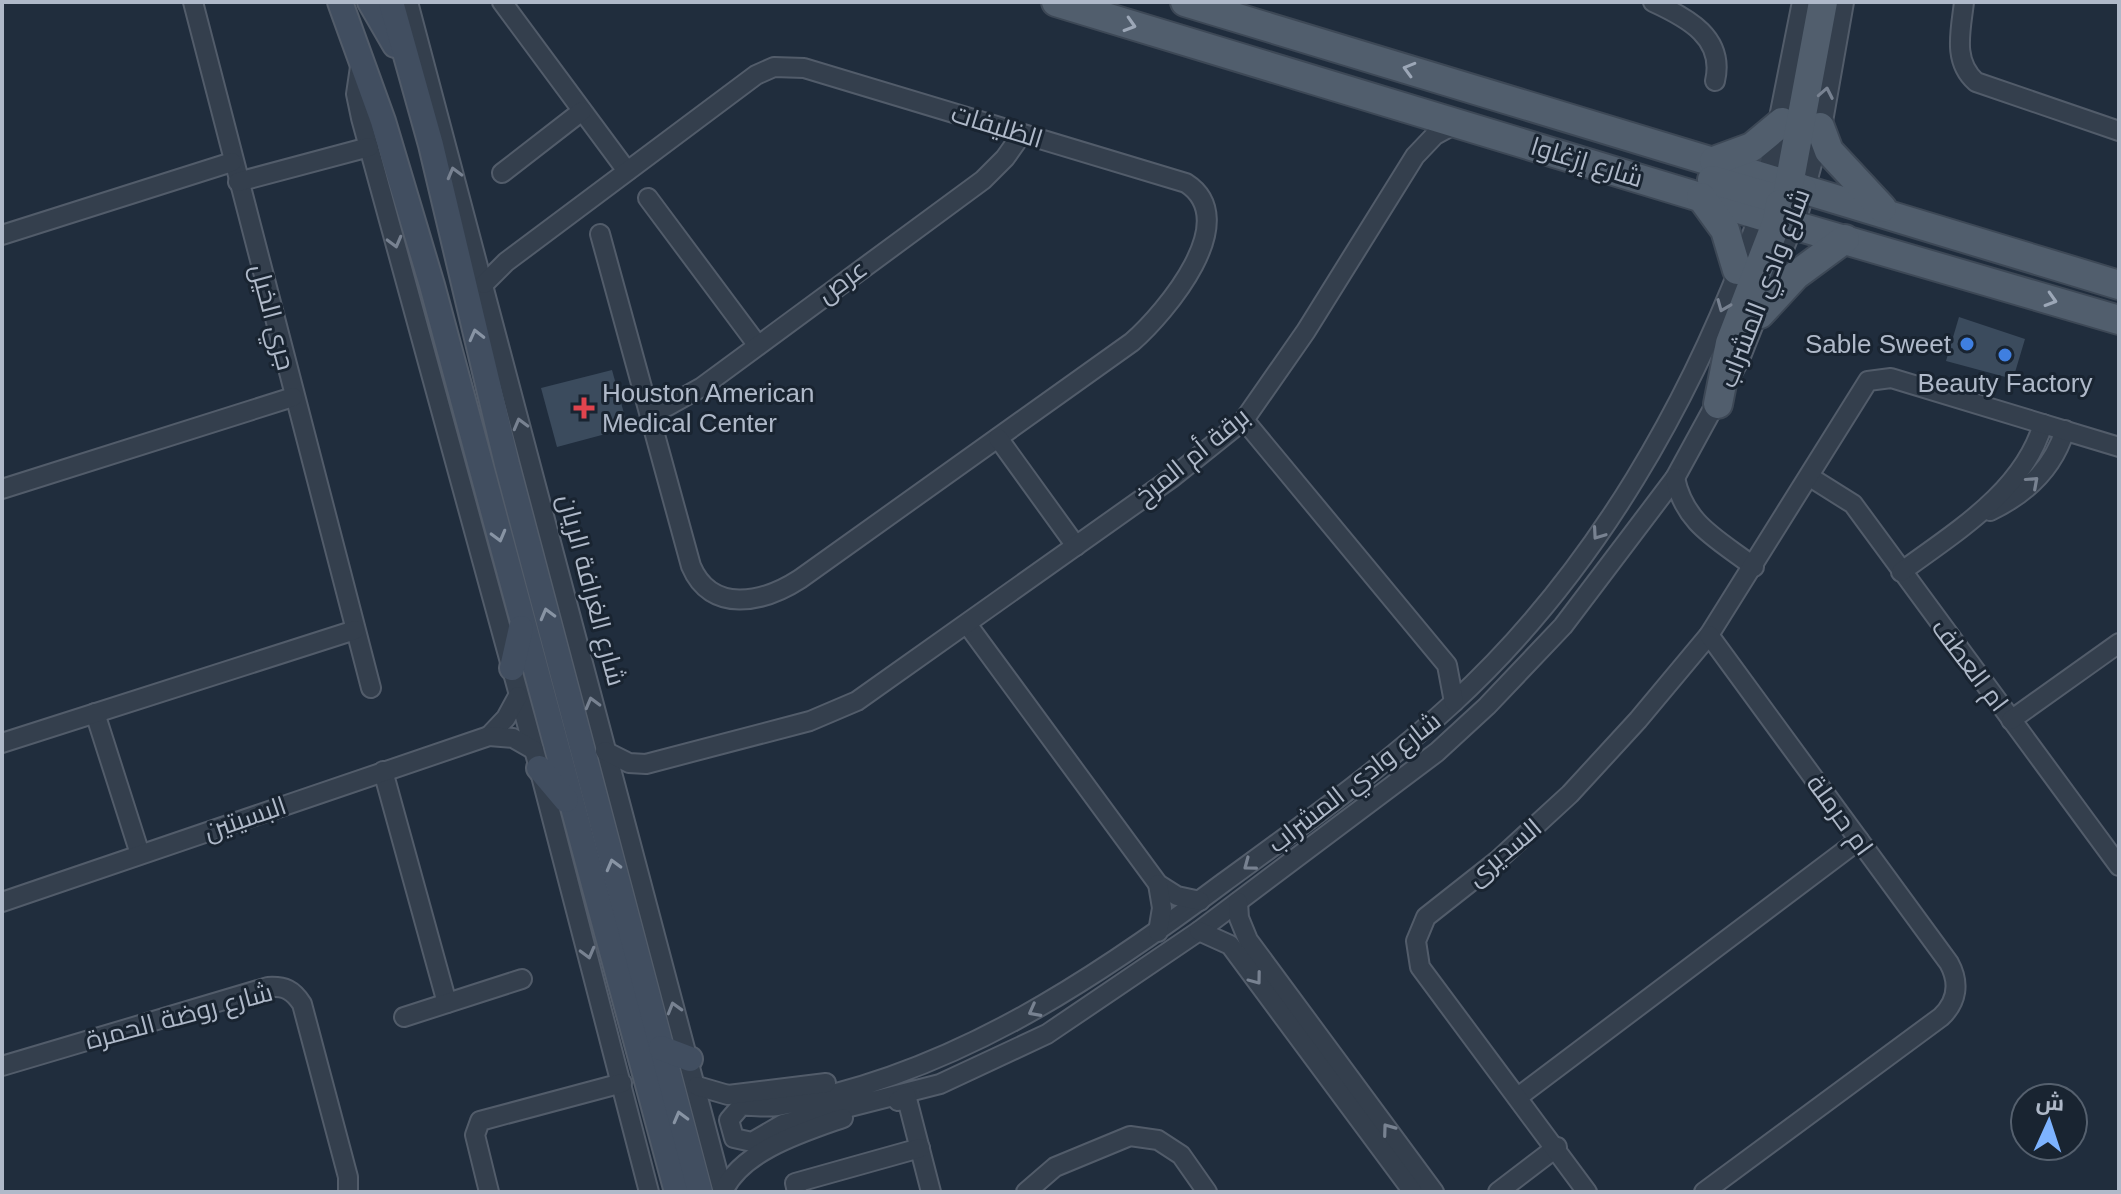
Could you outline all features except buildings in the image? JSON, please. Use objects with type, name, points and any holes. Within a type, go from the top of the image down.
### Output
[{"type":"main road","points":[[340,2],[408,199],[677,1192]]},
{"type":"main road","points":[[370,2],[410,66]]},
{"type":"main road","name":"شارع الغرافة الريان","points":[[391,2],[410,66],[507,464],[700,1192]]},
{"type":"main road","name":"شارع إزغاوا","points":[[1056,2],[1701,197],[1782,201],[1885,212],[2119,285]]},
{"type":"main road","name":"شارع إزغاوا","points":[[1185,2],[1714,161],[1845,239],[2119,320]]},
{"type":"main road","points":[[1718,404],[1730,343],[1782,201],[1811,79],[1823,2]]},
{"type":"main road","points":[[1328,84],[1387,89],[1445,101],[1988,262],[2030,269],[2072,270]]},
{"type":"main road","points":[[1714,161],[1752,147],[1782,122]]},
{"type":"main road","points":[[1820,127],[1829,151],[1885,212]]},
{"type":"main road","points":[[1701,197],[1725,230],[1737,270]]},
{"type":"main road","points":[[1760,314],[1796,275],[1845,239]]},
{"type":"main road","points":[[507,464],[534,478]]},
{"type":"main road","points":[[512,668],[522,622]]},
{"type":"main road","points":[[536,759],[571,805]]},
{"type":"main road","points":[[661,1048],[690,1059]]},
{"type":"street","name":"جري الخيل","points":[[193,2],[232,162],[371,688]]},
{"type":"street","name":"شارع الغرافة الريان","points":[[408,2],[723,1192]]},
{"type":"street","points":[[502,2],[627,171]]},
{"type":"street","points":[[1653,2],[1689,21],[1715,49],[1720,61],[1715,81]]},
{"type":"street","name":"شارع وادي المشراب","points":[[723,1192],[735,1170],[752,1157],[977,1070],[1047,1034],[1199,931],[1406,779],[1487,706],[1563,626],[1675,478],[1718,404],[1760,314],[1782,201],[1782,122],[1804,2]]},
{"type":"street","name":"شارع وادي المشراب","points":[[906,1095],[783,1124],[752,1142],[739,1141],[728,1127],[731,1114],[741,1106],[778,1106],[915,1066],[979,1039],[1057,999],[1158,932],[1406,745],[1483,674],[1569,574],[1640,469],[1699,362],[1737,270],[1782,201],[1820,127],[1842,2]]},
{"type":"street","points":[[1964,2],[1960,55],[1965,70],[1976,82],[2119,131]]},
{"type":"street","points":[[361,58],[356,94],[369,147],[512,668],[649,1192]]},
{"type":"street","name":"الظليفات","points":[[484,284],[514,256],[756,75],[784,65],[804,68],[1186,183],[1202,197],[1208,221],[1194,265],[1146,330],[787,588],[761,598],[732,600],[706,591],[696,579],[600,234]]},
{"type":"street","points":[[1410,109],[1420,135],[1415,156]]},
{"type":"street","points":[[502,173],[582,111]]},
{"type":"street","name":"برقة أم المرخ","points":[[646,764],[837,710],[876,689],[1173,477],[1244,420],[1306,331],[1415,156],[1435,135],[1457,123]]},
{"type":"street","name":"عرص","points":[[650,411],[686,398],[756,343],[983,180],[1022,134]]},
{"type":"street","points":[[238,182],[369,147]]},
{"type":"street","points":[[2,235],[232,162]]},
{"type":"street","points":[[648,198],[756,343]]},
{"type":"street","points":[[474,249],[514,256]]},
{"type":"street","name":"السديرى","points":[[1587,1192],[1557,1147],[1420,967],[1416,954],[1419,928],[1426,917],[1497,861],[1570,794],[1638,720],[1709,635],[1810,477],[1860,388],[1874,378],[1891,378],[2119,447]]},
{"type":"street","points":[[2,489],[293,397]]},
{"type":"street","points":[[1244,420],[1447,665],[1454,702]]},
{"type":"street","points":[[1901,572],[1979,514],[2025,465],[2043,424]]},
{"type":"street","points":[[1979,514],[2004,503],[2034,483],[2051,463],[2065,430]]},
{"type":"street","points":[[998,438],[1076,546]]},
{"type":"street","name":"ام العطف","points":[[1810,477],[1853,504],[2119,866]]},
{"type":"street","points":[[1675,478],[1679,497],[1689,516],[1754,567]]},
{"type":"street","points":[[1646,520],[1666,514],[1689,516]]},
{"type":"street","points":[[967,624],[1158,884],[1177,896],[1200,901]]},
{"type":"street","points":[[2,743],[355,630]]},
{"type":"street","name":"ام حرملة","points":[[1704,1192],[1941,1017],[1953,1000],[1956,981],[1952,969],[1709,635]]},
{"type":"street","points":[[2011,720],[2119,643]]},
{"type":"street","points":[[1447,665],[1483,674]]},
{"type":"street","points":[[489,736],[506,718],[518,696]]},
{"type":"street","points":[[95,713],[140,854]]},
{"type":"street","points":[[489,736],[513,738],[536,759]]},
{"type":"street","name":"البسيتين","points":[[2,902],[489,736]]},
{"type":"street","points":[[605,751],[629,763],[646,764]]},
{"type":"street","points":[[618,801],[627,780],[646,764]]},
{"type":"street","points":[[383,771],[447,1003]]},
{"type":"street","points":[[1518,1097],[1859,840]]},
{"type":"street","points":[[1158,884],[1162,908],[1158,932]]},
{"type":"street","points":[[1238,902],[1239,918],[1248,940],[1434,1192]]},
{"type":"street","points":[[1199,931],[1216,936],[1235,951],[1413,1192]]},
{"type":"street","points":[[404,1017],[522,979]]},
{"type":"street","name":"شارع روضة الحمرة","points":[[2,1066],[268,987],[282,986],[295,992],[302,1004],[348,1177],[348,1192]]},
{"type":"street","points":[[697,1086],[728,1095],[808,1086],[915,1066]]},
{"type":"street","points":[[489,1192],[475,1135],[480,1121],[622,1083]]},
{"type":"street","points":[[906,1095],[931,1192]]},
{"type":"street","points":[[1026,1192],[1055,1167],[1130,1136],[1158,1140],[1181,1155],[1207,1192]]},
{"type":"street","points":[[1498,1192],[1557,1147]]},
{"type":"street","points":[[797,1192],[795,1183],[920,1148]]},
{"type":"place","name":"Sable Sweet","points":[[1967,344]]},
{"type":"place","name":"Beauty Factory","points":[[2005,355]]},
{"type":"place","name":"Houston American Medical Center","points":[[584,408]]}]
